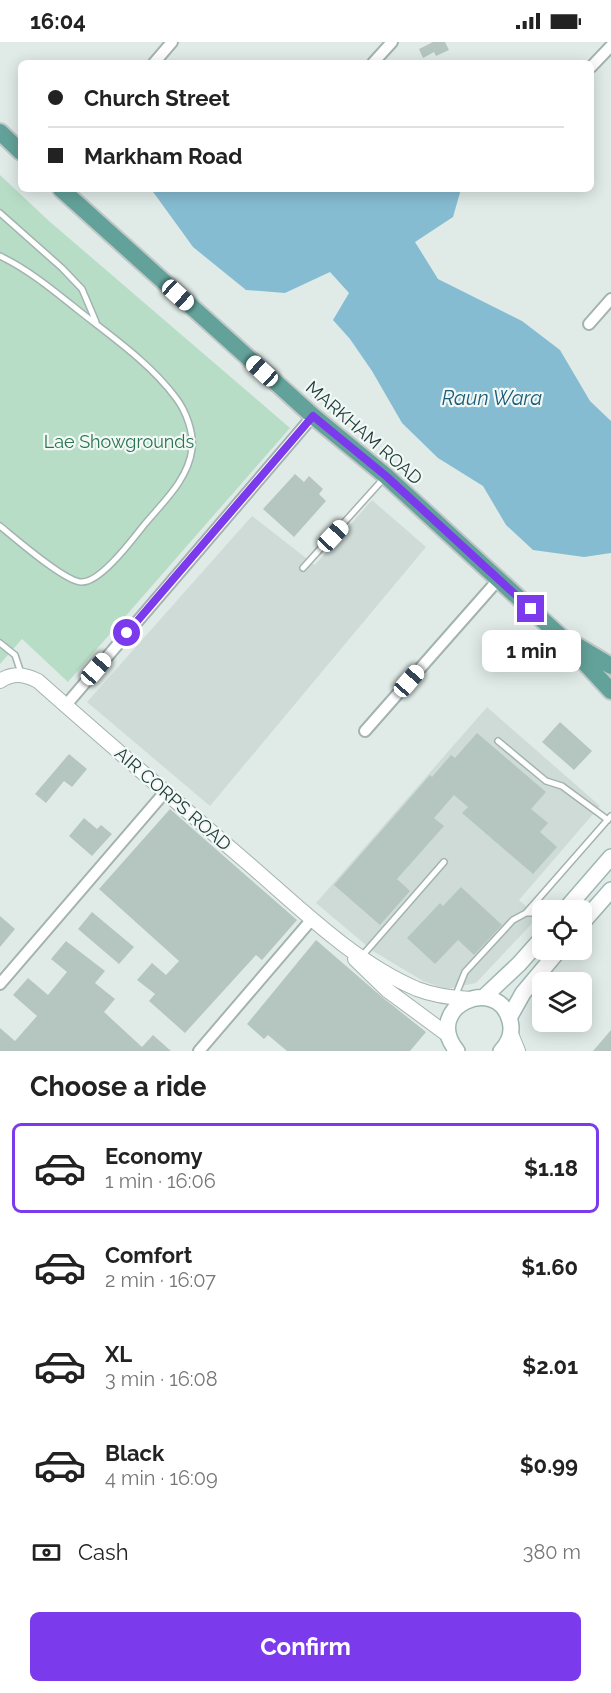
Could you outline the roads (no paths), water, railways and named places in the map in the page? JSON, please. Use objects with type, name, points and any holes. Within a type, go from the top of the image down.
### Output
[{"type":"main road","points":[[0,132],[18,149]]},
{"type":"main road","name":"MARKHAM ROAD","points":[[64,192],[313,416],[386,476],[560,636],[611,691]]},
{"type":"main road","name":"MARKHAM ROAD","points":[[560,636],[611,666]]},
{"type":"main road","points":[[574,900],[611,857]]},
{"type":"main road","points":[[592,912],[611,890]]},
{"type":"main road","points":[[449,1044],[448,1025],[456,1007],[477,998],[519,964],[532,949]]},
{"type":"main road","points":[[509,1018],[523,993],[551,960]]},
{"type":"main road","points":[[477,998],[500,1004],[509,1018],[511,1034],[501,1051]]},
{"type":"street","points":[[157,60],[172,42]]},
{"type":"street","points":[[376,60],[392,42]]},
{"type":"street","points":[[594,65],[611,46]]},
{"type":"street","points":[[590,324],[611,299]]},
{"type":"street","points":[[66,705],[313,416]]},
{"type":"street","points":[[365,731],[498,580]]},
{"type":"street","points":[[0,681],[12,675],[22,674]]},
{"type":"street","name":"AIR CORPS ROAD","points":[[22,674],[38,681],[312,919],[361,957],[417,989],[438,996],[477,998]]},
{"type":"street","points":[[0,984],[165,792]]},
{"type":"street","points":[[199,1051],[312,919]]},
{"type":"street","name":"AIR CORPS ROAD","points":[[341,942],[374,980],[449,1044]]},
{"type":"street","points":[[511,1034],[518,1051]]},
{"type":"lane","points":[[0,213],[62,268],[82,289],[96,324]]},
{"type":"lane","points":[[0,256],[23,267],[146,366],[178,400],[189,424],[192,448],[186,473],[116,560],[89,581],[80,583],[58,572],[0,526]]},
{"type":"lane","points":[[303,568],[386,476]]},
{"type":"lane","points":[[0,643],[15,655],[22,674]]},
{"type":"lane","points":[[455,998],[465,972],[513,920],[526,913],[609,818],[562,786],[546,781],[498,741]]},
{"type":"lane","points":[[361,957],[444,862]]},
{"type":"lane","points":[[526,913],[532,913]]},
{"type":"water","name":"Raun Wara","points":[[153,192],[460,192],[453,217],[415,242],[438,279],[522,321],[560,350],[590,401],[611,421],[611,553],[584,557],[533,550],[506,525],[483,486],[438,458],[402,423],[372,371],[350,339],[333,320],[349,293],[330,272],[285,293],[246,290],[193,247]]},
{"type":"park label","name":"Lae Showgrounds","points":[[119,442]]}]
